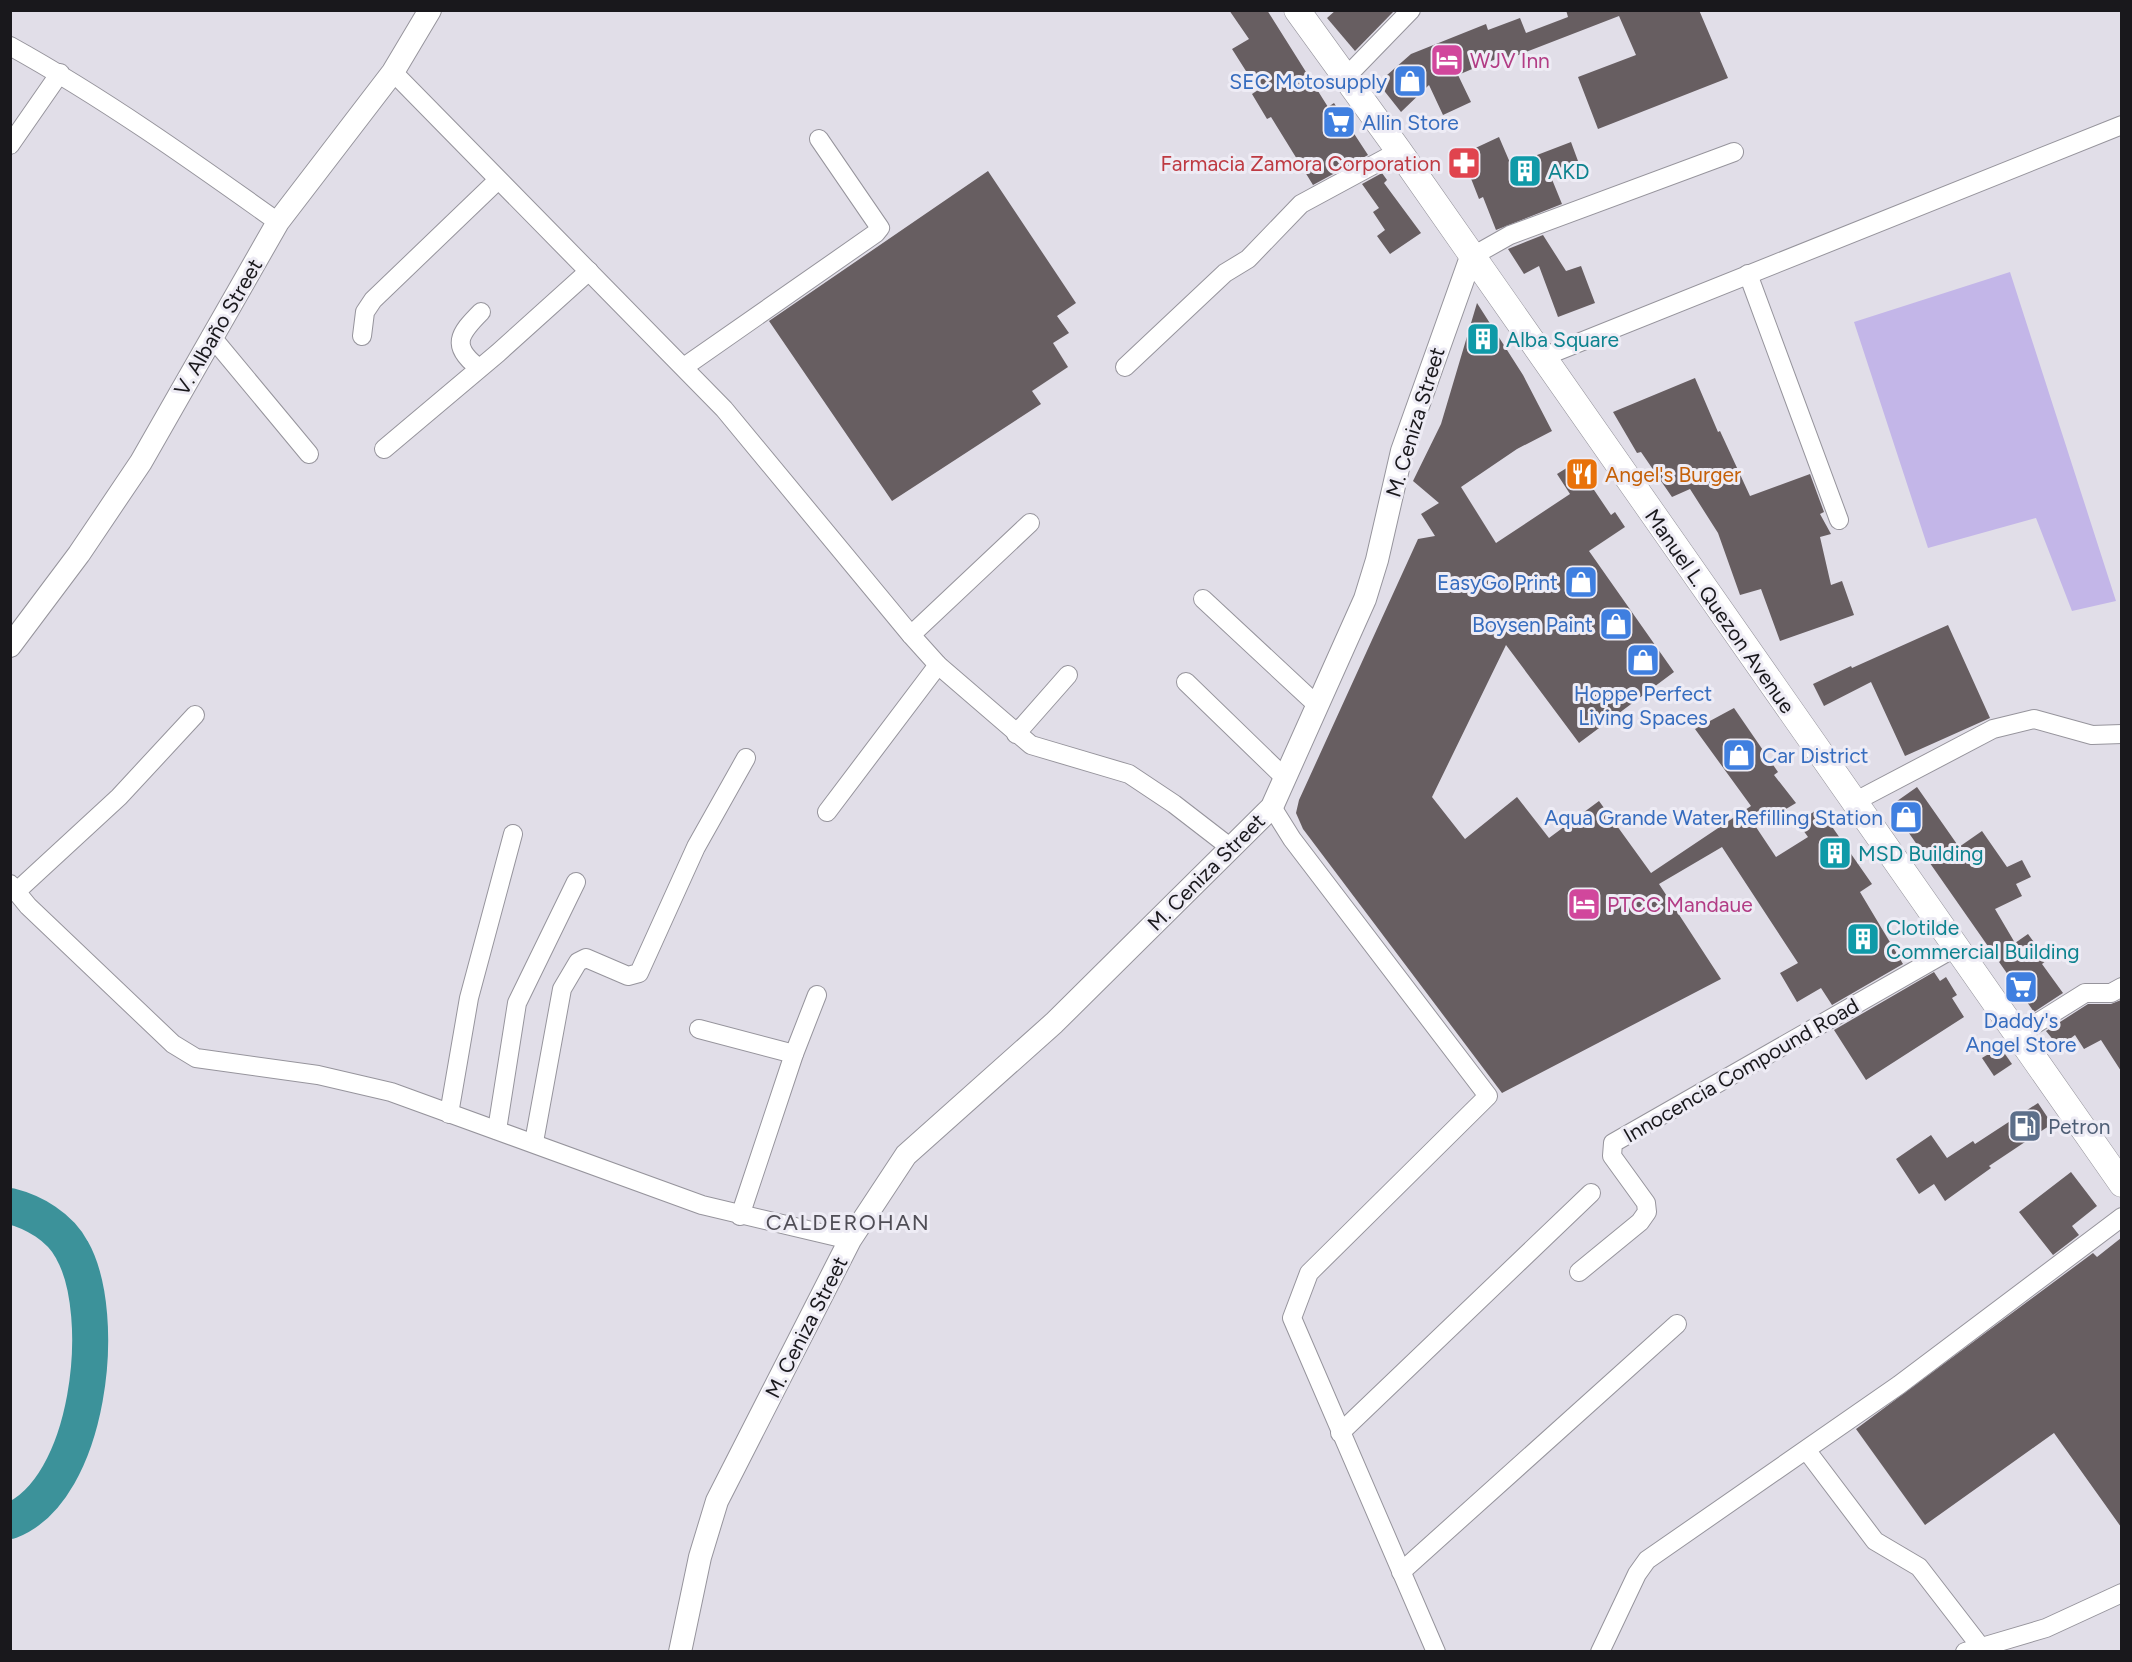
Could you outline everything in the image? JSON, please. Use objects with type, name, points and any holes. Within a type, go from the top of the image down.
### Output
[{"type":"main road","name":"Manuel L. Quezon Avenue","points":[[1297,10],[1399,151],[2121,1184]]},
{"type":"street","name":"V. Albaño Street","points":[[10,646],[79,554],[141,462],[278,222],[393,72],[430,10]]},
{"type":"street","points":[[1346,77],[1411,10]]},
{"type":"street","points":[[10,46],[60,73],[133,120],[278,222]]},
{"type":"street","points":[[393,72],[724,409],[910,635],[938,665],[1031,745],[1129,774],[1174,804],[1231,848]]},
{"type":"street","points":[[10,145],[60,73]]},
{"type":"street","points":[[1543,357],[2121,125]]},
{"type":"street","points":[[684,367],[880,228],[819,139]]},
{"type":"street","points":[[1125,367],[1225,273],[1248,259],[1301,204],[1399,151]]},
{"type":"street","points":[[1471,257],[1510,235],[1734,152]]},
{"type":"street","points":[[362,336],[365,312],[373,300],[498,180]]},
{"type":"street","name":"M. Ceniza Street","points":[[680,1652],[700,1557],[717,1501],[850,1240],[906,1155],[1054,1023],[1272,807],[1365,599],[1377,560],[1402,451],[1471,257]]},
{"type":"street","points":[[384,449],[589,271]]},
{"type":"street","points":[[1748,274],[1839,520]]},
{"type":"street","points":[[479,368],[465,357],[460,345],[463,330],[481,312]]},
{"type":"street","points":[[211,336],[309,454]]},
{"type":"street","points":[[910,635],[1030,523]]},
{"type":"street","points":[[1203,599],[1318,706]]},
{"type":"street","points":[[827,812],[938,665]]},
{"type":"street","points":[[1016,734],[1068,675]]},
{"type":"street","points":[[1186,682],[1284,777]]},
{"type":"street","points":[[195,715],[119,797],[14,888],[28,906],[173,1044],[196,1058],[318,1075],[392,1092],[702,1205],[740,1216],[850,1240]]},
{"type":"street","points":[[1854,802],[1993,729],[2034,719],[2092,735],[2121,734]]},
{"type":"street","points":[[534,1142],[562,989],[578,962],[585,958],[628,976],[639,973],[696,847],[746,758]]},
{"type":"street","points":[[1272,807],[1292,839],[1488,1096],[1309,1273],[1292,1318],[1436,1652]]},
{"type":"street","points":[[449,1114],[469,998],[513,834]]},
{"type":"street","points":[[497,1130],[517,1003],[576,882]]},
{"type":"street","name":"Innocencia Compound Road","points":[[1579,1272],[1640,1222],[1647,1212],[1646,1203],[1612,1156],[1613,1143],[1956,947]]},
{"type":"street","points":[[2018,1035],[2085,993],[2111,993],[2121,987]]},
{"type":"street","points":[[740,1216],[794,1054],[817,995]]},
{"type":"street","points":[[699,1029],[794,1054]]},
{"type":"street","points":[[1340,1433],[1591,1193]]},
{"type":"street","points":[[1600,1652],[1637,1574],[1647,1560],[1899,1385],[2121,1217]]},
{"type":"street","points":[[1401,1572],[1677,1324]]},
{"type":"street","points":[[1807,1451],[1875,1541],[1919,1567],[1972,1649],[2046,1628],[2121,1593]]},
{"type":"shaded area","points":[[2010,272],[2116,601],[2072,611],[2036,518],[1928,548],[1854,322]]},
{"type":"building","points":[[1229,10],[1267,10],[1328,107],[1334,103],[1368,155],[1313,185],[1271,117],[1267,119],[1252,94],[1258,90],[1232,49],[1249,39]]},
{"type":"building","points":[[1336,10],[1395,10],[1355,51],[1327,18]]},
{"type":"building","points":[[1566,10],[1699,10],[1728,78],[1598,129],[1578,77],[1636,55],[1619,16],[1505,60],[1503,56],[1458,75],[1471,102],[1443,115],[1429,85],[1401,112],[1378,83],[1411,54],[1486,24],[1488,30],[1520,18],[1526,33],[1568,17]]},
{"type":"building","points":[[1499,137],[1511,165],[1571,142],[1578,161],[1549,172],[1562,204],[1496,230],[1483,197],[1479,199],[1470,176],[1463,179],[1454,158]]},
{"type":"building","points":[[988,171],[1076,303],[1057,316],[1069,333],[1053,343],[1068,367],[1032,391],[1041,404],[892,501],[769,321]]},
{"type":"building","points":[[1382,173],[1387,180],[1384,183],[1421,233],[1390,254],[1377,236],[1385,230],[1373,212],[1379,208],[1362,184]]},
{"type":"building","points":[[1543,235],[1566,271],[1581,266],[1595,303],[1558,317],[1539,266],[1524,274],[1508,249]]},
{"type":"building","points":[[1477,303],[1523,375],[1552,431],[1517,449],[1461,487],[1496,543],[1570,494],[1557,474],[1581,459],[1593,478],[1588,481],[1611,515],[1615,512],[1625,527],[1589,551],[1674,672],[1579,743],[1506,645],[1432,797],[1465,839],[1517,797],[1549,838],[1599,801],[1651,873],[1751,806],[1695,729],[1734,708],[1778,772],[1774,775],[1796,803],[1756,827],[1776,857],[1808,837],[1798,823],[1819,808],[1872,884],[1860,892],[1903,964],[1832,1005],[1821,988],[1797,1002],[1780,973],[1798,963],[1722,847],[1659,884],[1721,979],[1502,1093],[1303,829],[1296,813],[1299,800],[1418,539],[1435,536],[1421,514],[1439,503],[1413,481],[1441,424]]},
{"type":"building","points":[[1695,378],[1718,432],[1720,431],[1750,496],[1810,474],[1824,512],[1820,514],[1831,534],[1820,537],[1831,585],[1842,581],[1854,615],[1780,641],[1761,589],[1740,595],[1718,533],[1690,489],[1672,497],[1641,452],[1637,453],[1613,412]]},
{"type":"building","points":[[1948,625],[1990,718],[1905,756],[1871,682],[1824,706],[1813,684]]},
{"type":"building","points":[[1917,787],[1959,847],[1982,831],[2007,867],[2022,860],[2031,877],[2016,884],[2022,896],[1995,909],[2015,943],[2028,934],[2047,960],[2042,964],[2063,993],[2034,1012],[1890,806]]},
{"type":"building","points":[[1934,972],[1940,981],[1946,977],[1957,995],[1952,998],[1964,1017],[1866,1080],[1834,1030]]},
{"type":"building","points":[[2121,1000],[2121,1071],[2101,1040],[2084,1049],[2075,1035],[2059,1047],[2046,1031],[2088,1004],[2111,1004]]},
{"type":"building","points":[[2000,1047],[2012,1064],[1994,1076],[1982,1058]]},
{"type":"building","points":[[2038,1103],[2052,1124],[1989,1166],[1991,1168],[1945,1201],[1934,1184],[1919,1194],[1896,1159],[1931,1135],[1947,1158],[1973,1141],[1975,1144]]},
{"type":"building","points":[[2071,1172],[2097,1206],[2072,1226],[2079,1235],[2053,1255],[2019,1212]]},
{"type":"building","points":[[2121,1238],[2121,1527],[2054,1433],[1925,1525],[1856,1429],[2093,1253],[2097,1257]]},
{"type":"waterway","points":[[10,1206],[28,1212],[46,1222],[61,1234],[72,1250],[83,1279],[89,1315],[90,1356],[85,1398],[75,1439],[59,1475],[37,1503],[10,1521]]},
{"type":"place","name":"WJV Inn","points":[[1447,60]]},
{"type":"place","name":"SEC Motosupply","points":[[1410,81]]},
{"type":"place","name":"Allin Store","points":[[1339,122]]},
{"type":"place","name":"Farmacia Zamora Corporation","points":[[1464,163]]},
{"type":"place","name":"AKD","points":[[1525,171]]},
{"type":"place","name":"Alba Square","points":[[1483,339]]},
{"type":"place","name":"Angel's Burger","points":[[1582,474]]},
{"type":"place","name":"EasyGo Print","points":[[1581,582]]},
{"type":"place","name":"Boysen Paint","points":[[1616,624]]},
{"type":"place","name":"Hoppe Perfect Living Spaces","points":[[1643,660]]},
{"type":"place","name":"Car District","points":[[1739,755]]},
{"type":"place","name":"Aqua Grande Water Refilling Station","points":[[1906,817]]},
{"type":"place","name":"MSD Building","points":[[1835,853]]},
{"type":"place","name":"PTCC Mandaue","points":[[1584,904]]},
{"type":"place","name":"Clotilde Commercial Building","points":[[1863,939]]},
{"type":"place","name":"Daddy's Angel Store","points":[[2021,987]]},
{"type":"place","name":"Petron","points":[[2025,1126]]},
{"type":"district","name":"CALDEROHAN","points":[[848,1222]]}]
